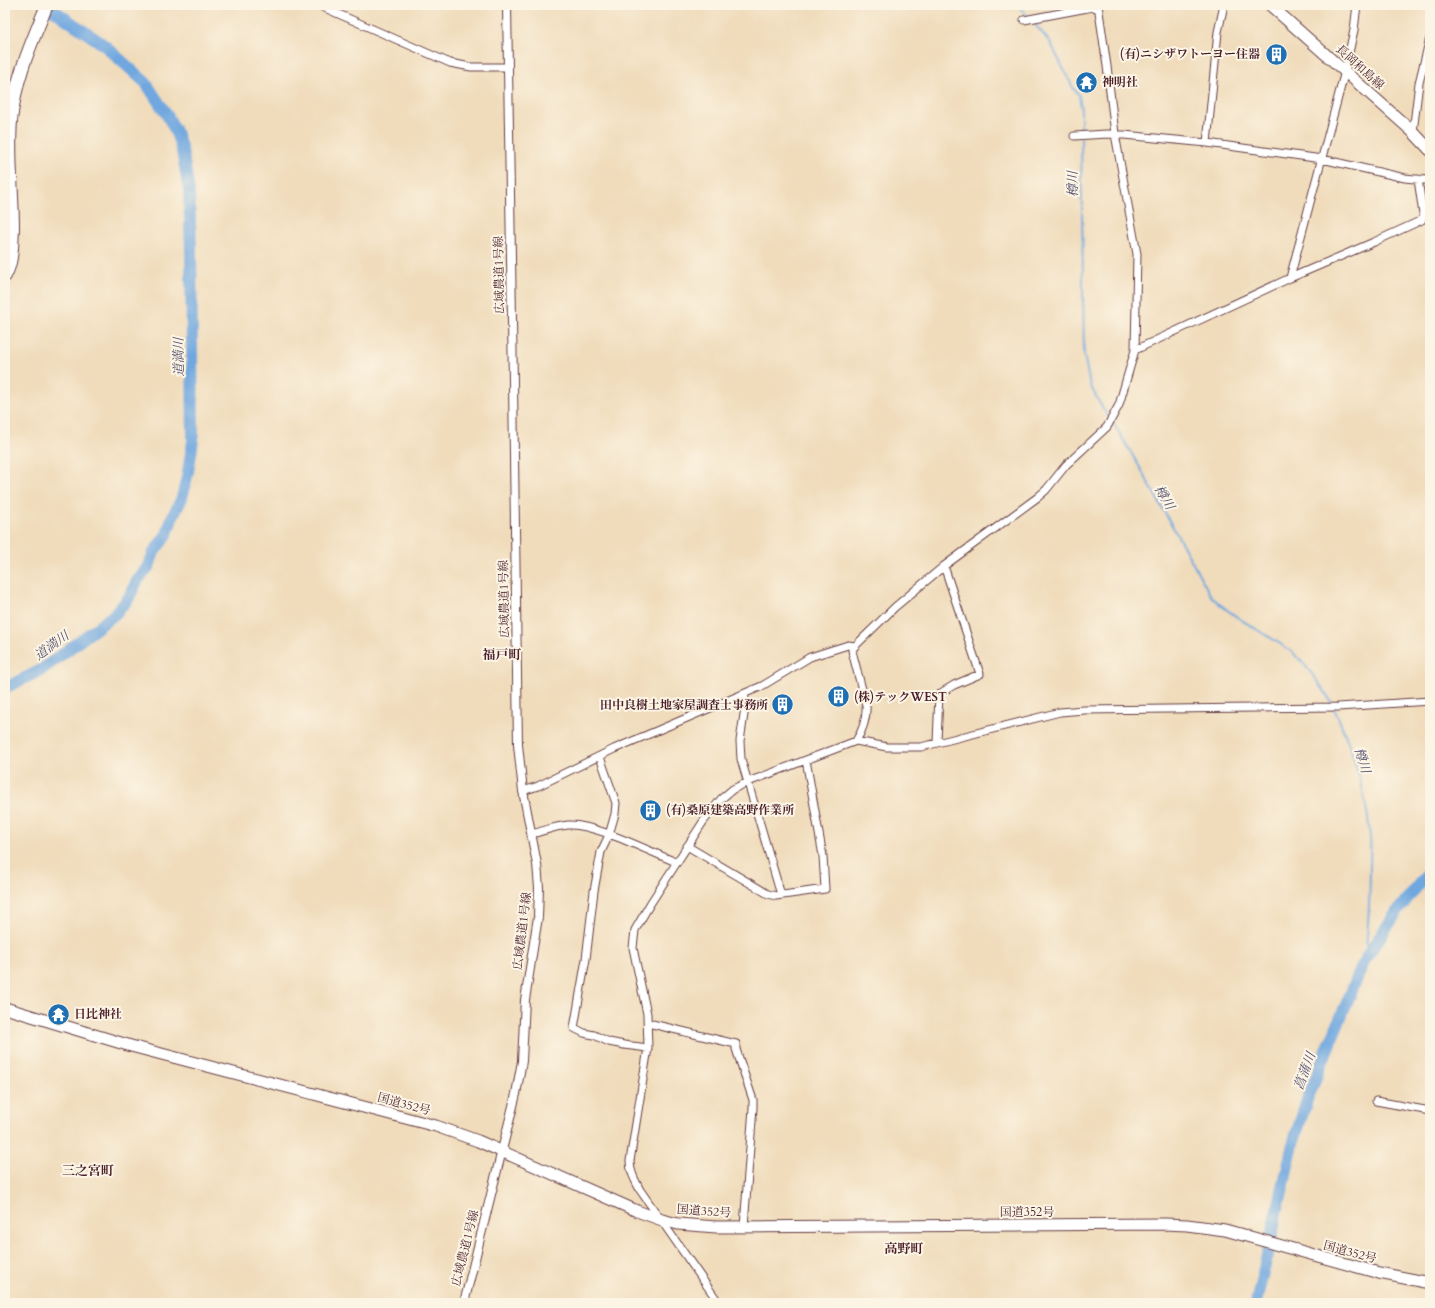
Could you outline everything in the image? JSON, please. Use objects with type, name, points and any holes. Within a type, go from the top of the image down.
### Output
[{"type":"highway","points":[[5,245],[9,213],[11,122],[16,86],[26,55],[47,5]]},
{"type":"highway","points":[[5,276],[11,258],[12,248],[13,212],[10,165]]},
{"type":"main road","name":"長岡和島線","points":[[1270,5],[1413,132],[1430,150]]},
{"type":"main road","name":"国道352号","points":[[5,1008],[131,1046],[455,1132],[637,1211],[678,1224],[693,1226],[1165,1224],[1204,1227],[1225,1230],[1380,1273],[1430,1284]]},
{"type":"street","points":[[318,5],[450,63],[471,67],[508,67]]},
{"type":"street","name":"広域農道1号線","points":[[464,1303],[520,1073],[525,1000],[538,917],[539,888],[532,834],[522,790],[518,745],[507,5]]},
{"type":"street","points":[[856,741],[863,731],[867,711],[852,650],[895,607],[944,566],[1038,498],[1066,465],[1107,427],[1114,415],[1125,387],[1135,350],[1137,254],[1116,134],[1098,5],[1026,20]]},
{"type":"street","points":[[1207,143],[1218,32],[1224,5]]},
{"type":"street","points":[[1290,278],[1345,71],[1354,30],[1357,5]]},
{"type":"street","points":[[1413,132],[1419,83],[1430,38]]},
{"type":"street","points":[[1074,136],[1116,134],[1207,143],[1322,159],[1405,178],[1430,179]]},
{"type":"street","points":[[1135,350],[1290,278],[1422,220],[1424,214],[1418,179]]},
{"type":"street","points":[[937,744],[939,694],[954,685],[980,674],[944,566]]},
{"type":"street","points":[[522,790],[538,786],[614,749],[762,686],[810,657],[848,645],[855,646]]},
{"type":"street","points":[[743,694],[746,701],[740,746],[741,759],[781,895]]},
{"type":"street","points":[[719,1303],[640,1190],[630,1168],[648,1048],[648,1023],[633,948],[633,938],[640,919],[676,862],[721,798],[732,790],[748,782],[856,741],[887,747],[921,747],[1060,712],[1084,710],[1338,707],[1430,701]]},
{"type":"street","points":[[600,757],[616,803],[615,814],[609,835],[601,852],[594,891],[586,959],[574,1028],[609,1042],[648,1048]]},
{"type":"street","points":[[687,846],[768,894],[781,895],[825,889],[823,856],[806,760]]},
{"type":"street","points":[[532,834],[567,825],[578,825],[609,835],[676,862]]},
{"type":"street","points":[[648,1023],[736,1044],[736,1050],[753,1100],[744,1226]]},
{"type":"street","points":[[1376,1101],[1430,1111]]},
{"type":"waterway","name":"道満川","points":[[5,688],[41,670],[115,614],[128,599],[137,581],[149,566],[154,552],[167,534],[172,518],[182,498],[193,441],[189,191],[182,150],[176,132],[167,115],[146,83],[104,45],[46,5]]},
{"type":"waterway","name":"樽川","points":[[1018,5],[1029,18]]},
{"type":"waterway","name":"樽川","points":[[1032,21],[1050,42],[1073,88],[1079,95],[1081,110],[1081,134]]},
{"type":"waterway","name":"樽川","points":[[1081,138],[1084,355],[1090,385],[1109,418]]},
{"type":"waterway","name":"樽川","points":[[1112,421],[1139,466],[1211,596],[1238,618],[1278,642],[1294,654],[1312,674],[1332,704]]},
{"type":"waterway","name":"樽川","points":[[1334,708],[1358,771],[1366,804],[1368,820],[1370,845],[1370,891],[1365,959]]},
{"type":"waterway","name":"菖蒲川","points":[[1256,1303],[1293,1144],[1307,1100],[1325,1055],[1365,959],[1397,912],[1430,870]]},
{"type":"place","name":"(有)ニシザワトーヨー住器","points":[[1276,54]]},
{"type":"place","name":"神明社","points":[[1087,82]]},
{"type":"place","name":"(株)テックWEST","points":[[839,697]]},
{"type":"place","name":"田中良樹土地家屋調査士事務所","points":[[783,705]]},
{"type":"place","name":"(有)桑原建築高野作業所","points":[[651,810]]},
{"type":"place","name":"日比神社","points":[[59,1014]]},
{"type":"district","name":"福戸町","points":[[502,654]]},
{"type":"district","name":"三之宮町","points":[[88,1170]]},
{"type":"district","name":"高野町","points":[[904,1248]]}]
